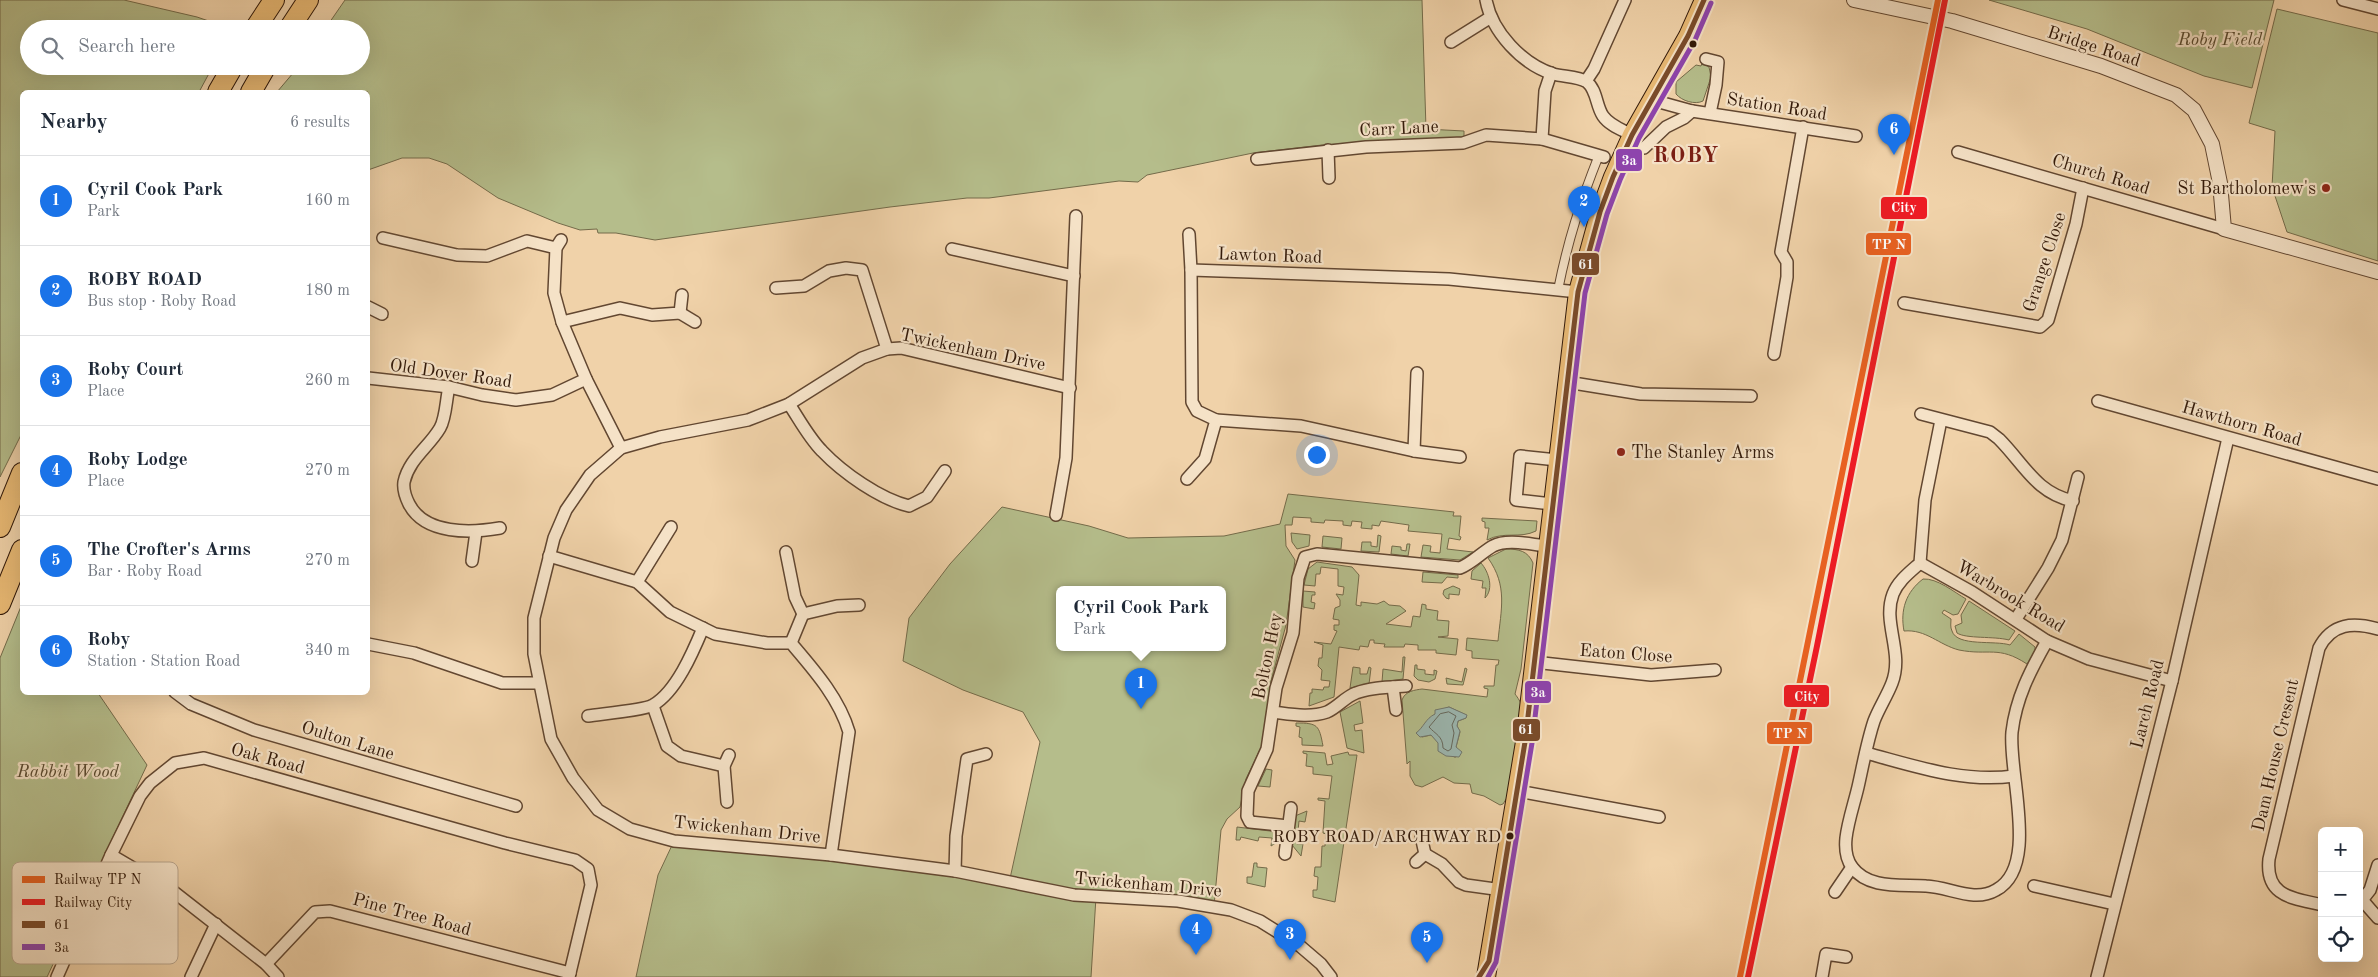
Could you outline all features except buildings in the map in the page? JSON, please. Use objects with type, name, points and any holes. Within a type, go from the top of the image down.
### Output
[{"type":"highway","points":[[261,20],[274,0]]},
{"type":"highway","points":[[295,20],[308,0]]},
{"type":"highway","points":[[219,90],[228,75]]},
{"type":"highway","points":[[252,90],[261,75]]},
{"type":"highway","points":[[0,527],[20,478]]},
{"type":"highway","points":[[0,604],[20,555]]},
{"type":"main road","points":[[1479,977],[1488,969],[1518,790],[1578,292],[1600,212],[1613,177],[1638,141],[1652,100],[1688,36],[1704,0]]},
{"type":"street","points":[[1486,0],[1491,17],[1518,53],[1533,64],[1551,73],[1586,81],[1591,87],[1604,117],[1638,141],[1666,128],[1692,111]]},
{"type":"street","points":[[1586,81],[1594,69],[1625,0]]},
{"type":"street","name":"Bridge Road","points":[[1854,0],[1952,21],[2101,66],[2167,90],[2183,100],[2200,118],[2212,144],[2220,183],[2224,229]]},
{"type":"street","points":[[2342,0],[2378,9]]},
{"type":"street","points":[[1451,42],[1491,17]]},
{"type":"street","points":[[1706,59],[1718,62],[1716,85],[1710,113]]},
{"type":"street","points":[[1542,139],[1545,91],[1551,73]]},
{"type":"street","name":"Station Road","points":[[1652,100],[1692,111],[1856,136]]},
{"type":"street","points":[[1774,354],[1787,276],[1787,262],[1780,252],[1803,127]]},
{"type":"street","name":"Carr Lane","points":[[1257,159],[1328,150],[1463,143],[1486,135],[1542,139],[1602,156]]},
{"type":"street","points":[[1328,150],[1329,178]]},
{"type":"street","name":"Church Road","points":[[1958,152],[2378,272]]},
{"type":"street","points":[[1558,290],[1572,228],[1602,156]]},
{"type":"street","name":"Grange Close","points":[[1904,303],[2040,327],[2048,320],[2076,224],[2083,188]]},
{"type":"street","points":[[1056,515],[1066,458],[1076,216]]},
{"type":"street","points":[[1189,234],[1192,402],[1197,411],[1216,420],[1301,426],[1414,451],[1460,457]]},
{"type":"street","points":[[384,238],[456,255],[487,256],[527,242],[559,244],[554,293],[562,322],[586,379],[621,448]]},
{"type":"street","points":[[952,249],[1074,276]]},
{"type":"street","points":[[776,288],[804,286],[829,271],[846,268],[862,270],[887,349]]},
{"type":"street","name":"Lawton Road","points":[[1191,270],[1449,279],[1578,292]]},
{"type":"street","points":[[680,313],[682,295]]},
{"type":"street","points":[[562,322],[620,308],[652,315],[680,313],[694,322]]},
{"type":"street","points":[[370,309],[382,314]]},
{"type":"street","name":"Twickenham Drive","points":[[1070,388],[901,348],[887,349],[862,358],[789,404],[748,420],[660,437],[621,448],[590,474],[566,510],[554,538],[534,618],[534,654],[538,683],[551,739],[573,778],[598,810],[630,829],[674,841],[831,856],[955,871],[1074,895],[1178,901],[1231,910],[1260,921],[1300,946],[1321,964],[1331,977]]},
{"type":"street","points":[[1414,451],[1417,374]]},
{"type":"street","name":"Old Dover Road","points":[[370,378],[448,387],[516,400],[552,395],[586,379]]},
{"type":"street","points":[[1567,382],[1641,394],[1751,396]]},
{"type":"street","points":[[448,387],[440,428],[419,452],[404,484],[407,500],[414,514],[429,524],[476,532],[500,528]]},
{"type":"street","name":"Hawthorn Road","points":[[2098,401],[2378,479]]},
{"type":"street","points":[[789,404],[821,451],[858,481],[894,502],[909,506],[927,497],[945,471]]},
{"type":"street","points":[[1921,414],[1990,432],[2004,443],[2046,491],[2073,501]]},
{"type":"street","points":[[1187,479],[1205,459],[1216,420]]},
{"type":"street","points":[[1941,420],[1925,500],[1920,563],[1897,586],[1893,595],[1890,621],[1896,650],[1895,673],[1874,723],[1846,837],[1847,857],[1852,867],[1872,882],[1928,886],[1972,896],[1987,895],[1998,890],[2010,878],[2018,859],[2019,823],[2012,733],[2019,699],[2030,670],[2047,641]]},
{"type":"street","name":"Larch Road","points":[[2097,977],[2172,681],[2228,438]]},
{"type":"street","points":[[1552,504],[1516,500],[1520,456],[1557,460]]},
{"type":"street","points":[[2016,619],[2056,554],[2068,524],[2078,477]]},
{"type":"street","points":[[637,582],[671,527]]},
{"type":"street","points":[[472,560],[476,532]]},
{"type":"street","name":"Bolton Hey","points":[[1288,826],[1250,822],[1247,816],[1250,785],[1267,749],[1276,688],[1293,633],[1298,578],[1305,557],[1317,554],[1460,568],[1471,563],[1492,546],[1503,543],[1548,546]]},
{"type":"street","points":[[786,552],[795,597],[803,614],[791,643]]},
{"type":"street","points":[[549,556],[637,582],[670,612],[715,634],[767,643],[791,643]]},
{"type":"street","name":"Warbrook Road","points":[[1920,563],[2016,619],[2047,641],[2090,659],[2172,681]]},
{"type":"street","points":[[803,614],[837,606],[859,606]]},
{"type":"street","name":"Dam House Cresent","points":[[2318,904],[2291,897],[2275,888],[2269,878],[2269,859],[2319,648],[2325,637],[2340,627],[2358,624],[2378,629]]},
{"type":"street","points":[[588,716],[653,706],[685,668],[703,628]]},
{"type":"street","points":[[791,643],[815,672],[835,702],[844,716],[849,732],[831,856]]},
{"type":"street","points":[[370,644],[414,654],[502,683],[538,683]]},
{"type":"street","name":"Eaton Close","points":[[1534,662],[1651,675],[1715,670]]},
{"type":"street","points":[[1273,712],[1295,715],[1321,713],[1355,693],[1406,686]]},
{"type":"street","points":[[1393,687],[1396,710]]},
{"type":"street","name":"Oulton Lane","points":[[179,695],[191,704],[254,730],[516,806]]},
{"type":"street","points":[[653,706],[667,746],[681,756],[724,766]]},
{"type":"street","points":[[1866,753],[1957,776],[1982,779],[2014,776]]},
{"type":"street","points":[[955,871],[956,836],[967,759],[986,754]]},
{"type":"street","points":[[727,802],[724,766],[730,755]]},
{"type":"street","name":"Oak Road","points":[[108,862],[140,796],[150,783],[175,763],[204,758],[504,843],[575,860],[588,869],[592,885],[569,975]]},
{"type":"street","points":[[1518,790],[1659,817]]},
{"type":"street","points":[[1284,854],[1290,808]]},
{"type":"street","points":[[1421,836],[1425,854],[1442,864],[1459,882],[1466,885],[1502,890]]},
{"type":"street","points":[[1416,862],[1425,854]]},
{"type":"street","points":[[111,855],[123,862]]},
{"type":"street","points":[[2363,900],[2370,890],[2378,865]]},
{"type":"street","points":[[1835,892],[1852,867]]},
{"type":"street","points":[[2034,886],[2114,904]]},
{"type":"street","points":[[178,895],[266,964],[278,977]]},
{"type":"street","points":[[2363,905],[2378,918]]},
{"type":"street","name":"Pine Tree Road","points":[[266,964],[315,912],[330,911],[569,975]]},
{"type":"street","points":[[191,977],[216,924]]},
{"type":"street","points":[[1822,977],[1826,954],[1846,957]]},
{"type":"street","name":"Oak Road","points":[[57,977],[63,964]]},
{"type":"green space","points":[[0,0],[124,0],[206,20],[20,20],[20,75],[208,75],[200,90],[20,90],[20,437],[0,477]]},
{"type":"green space","points":[[345,0],[1422,0],[1426,129],[1464,131],[1464,137],[1322,145],[1253,153],[1147,175],[1138,182],[1119,181],[989,198],[967,198],[890,207],[655,240],[616,233],[598,233],[597,229],[580,230],[558,223],[498,198],[447,164],[429,158],[402,158],[370,169],[370,90],[279,90],[291,75],[370,75],[370,20],[331,20]]},
{"type":"green space","name":"Roby Field","points":[[1989,0],[2274,0],[2252,88],[2204,76],[2087,29]]},
{"type":"green space","points":[[2277,9],[2378,33],[2378,261],[2287,232],[2272,187],[2275,131],[2249,123]]},
{"type":"green space","points":[[1702,63],[1709,67],[1711,77],[1703,101],[1689,102],[1682,99],[1676,94],[1676,82],[1696,65],[1701,66]]},
{"type":"green space","points":[[1288,494],[1454,512],[1453,516],[1461,516],[1459,536],[1461,537],[1460,540],[1449,538],[1447,549],[1473,552],[1460,560],[1421,557],[1423,545],[1431,546],[1430,552],[1440,553],[1442,534],[1408,531],[1409,525],[1381,521],[1379,526],[1372,525],[1372,529],[1361,528],[1362,522],[1352,521],[1351,526],[1343,525],[1343,521],[1325,520],[1324,523],[1311,522],[1311,518],[1293,517],[1292,525],[1285,525],[1286,546],[1295,560],[1286,625],[1271,681],[1264,741],[1246,779],[1240,807],[1227,819],[1221,830],[1214,906],[1096,897],[1091,977],[636,977],[658,875],[674,841],[831,855],[1009,883],[1040,742],[1023,712],[963,690],[903,661],[909,618],[950,564],[1002,507],[1089,526],[1128,538],[1224,536],[1280,524]]},
{"type":"green space","points":[[1482,518],[1537,521],[1536,531],[1524,535],[1493,537],[1487,540],[1489,528],[1485,528],[1485,522],[1482,521]]},
{"type":"green space","points":[[1291,533],[1310,535],[1309,546],[1297,549],[1292,542]]},
{"type":"green space","points":[[1378,535],[1381,536],[1379,552],[1361,551],[1362,542],[1371,542],[1371,546],[1377,547]]},
{"type":"green space","points":[[1323,536],[1342,538],[1341,549],[1322,547]]},
{"type":"green space","points":[[1407,544],[1410,544],[1408,556],[1391,554],[1392,546],[1401,547],[1401,550],[1406,551]]},
{"type":"green space","points":[[1506,549],[1515,550],[1526,553],[1533,563],[1521,669],[1515,694],[1521,703],[1522,709],[1517,718],[1519,728],[1510,793],[1503,804],[1500,805],[1484,796],[1472,793],[1470,784],[1454,783],[1443,777],[1422,787],[1415,785],[1410,776],[1410,761],[1407,764],[1402,700],[1408,693],[1422,689],[1487,697],[1488,689],[1484,688],[1484,686],[1494,686],[1496,665],[1498,665],[1499,660],[1472,658],[1472,651],[1466,650],[1467,638],[1498,641],[1502,598],[1501,588],[1494,568],[1488,558]],"holes":[[[1449,707],[1466,715],[1466,718],[1458,721],[1457,726],[1460,732],[1456,747],[1458,751],[1456,757],[1431,735],[1422,737],[1417,733],[1434,715],[1443,709]]]},
{"type":"green space","points":[[1317,562],[1352,567],[1359,575],[1356,605],[1361,606],[1361,602],[1377,604],[1384,601],[1389,605],[1400,606],[1406,611],[1386,624],[1411,627],[1413,616],[1420,617],[1422,604],[1426,605],[1426,609],[1438,611],[1437,620],[1449,621],[1448,636],[1438,637],[1458,639],[1456,655],[1436,653],[1436,650],[1418,650],[1418,645],[1405,644],[1404,647],[1384,647],[1385,644],[1374,643],[1374,640],[1370,640],[1368,647],[1360,646],[1359,650],[1339,647],[1334,697],[1309,706],[1312,689],[1323,690],[1324,687],[1329,687],[1330,681],[1321,680],[1322,670],[1318,666],[1319,658],[1322,658],[1323,645],[1314,642],[1331,644],[1337,631],[1334,630],[1334,625],[1339,625],[1339,620],[1333,619],[1335,608],[1340,606],[1340,600],[1336,594],[1343,595],[1344,587],[1338,586],[1338,569],[1321,567],[1320,574],[1316,574],[1315,586],[1304,585],[1308,569]]},
{"type":"green space","points":[[1481,563],[1486,571],[1490,585],[1485,598],[1486,588],[1482,588],[1483,581],[1471,579],[1472,571]]},
{"type":"green space","points":[[1423,572],[1458,575],[1458,578],[1447,577],[1442,583],[1422,582]]},
{"type":"green space","points":[[1923,579],[1940,583],[1966,599],[1958,614],[1953,615],[1944,610],[1942,613],[1951,619],[1951,628],[1955,636],[1969,641],[2010,645],[2019,634],[2035,647],[2035,652],[2027,664],[2017,658],[2001,653],[1959,650],[1919,632],[1904,631],[1903,616],[1908,596]]},
{"type":"green space","points":[[1453,586],[1460,589],[1459,595],[1449,594],[1449,599],[1446,598],[1443,594],[1444,590]]},
{"type":"green space","points":[[1303,591],[1315,592],[1315,595],[1312,595],[1311,602],[1315,603],[1314,609],[1303,607]]},
{"type":"green space","points":[[1969,601],[2015,631],[2009,640],[1967,636],[1957,633],[1955,626],[1962,623],[1961,615]]},
{"type":"green space","name":"Rabbit Wood","points":[[20,609],[20,695],[99,695],[147,765],[101,862],[12,862],[12,964],[53,964],[47,977],[0,977],[0,658]]},
{"type":"green space","points":[[1403,657],[1405,657],[1403,679],[1382,682],[1383,669],[1402,672]]},
{"type":"green space","points":[[1415,665],[1417,665],[1417,669],[1425,670],[1425,674],[1434,675],[1434,670],[1437,671],[1435,679],[1429,682],[1418,680],[1414,676]]},
{"type":"green space","points":[[1353,667],[1360,668],[1360,674],[1367,674],[1369,667],[1371,668],[1369,684],[1350,688]]},
{"type":"green space","points":[[1465,668],[1467,669],[1463,685],[1447,684],[1446,678],[1462,682]]},
{"type":"green space","points":[[1360,701],[1363,723],[1354,725],[1355,731],[1362,730],[1364,753],[1347,748],[1340,712]]},
{"type":"green space","points":[[1296,723],[1309,724],[1316,727],[1323,746],[1302,745],[1302,738],[1299,737],[1300,727],[1296,726]]},
{"type":"green space","points":[[1303,751],[1325,753],[1327,765],[1333,764],[1331,756],[1348,752],[1349,755],[1357,755],[1335,902],[1313,897],[1313,890],[1317,890],[1318,877],[1314,876],[1315,867],[1321,867],[1322,846],[1325,846],[1326,834],[1323,833],[1325,801],[1318,800],[1318,798],[1329,799],[1332,776],[1313,774],[1313,767],[1306,766],[1307,754],[1303,753]]},
{"type":"green space","points":[[1266,769],[1272,770],[1270,787],[1258,786]]},
{"type":"green space","points":[[1307,811],[1305,822],[1299,821],[1298,831],[1294,830],[1295,816]]},
{"type":"green space","points":[[1237,827],[1270,831],[1275,833],[1279,841],[1271,846],[1272,838],[1259,837],[1258,841],[1241,837],[1240,840],[1236,840]]},
{"type":"green space","points":[[1294,834],[1298,834],[1297,844],[1303,844],[1301,856],[1292,845]]},
{"type":"green space","points":[[1254,863],[1257,863],[1257,867],[1267,868],[1265,887],[1247,883],[1247,877],[1252,877]]},
{"type":"water","points":[[1449,707],[1467,715],[1466,718],[1458,721],[1457,726],[1460,731],[1456,747],[1462,752],[1459,757],[1446,756],[1438,751],[1438,743],[1431,735],[1420,737],[1416,733],[1435,714],[1435,710]]},
{"type":"transit line","name":"61","points":[[1479,977],[1489,961],[1525,742],[1578,292],[1600,212],[1613,177],[1632,135],[1688,36],[1704,0]]},
{"type":"transit line","points":[[1740,977],[1938,0]]},
{"type":"transit line","name":"3a","points":[[1488,977],[1496,962],[1532,743],[1585,293],[1607,214],[1620,180],[1639,138],[1695,40],[1711,3]]},
{"type":"rail line","name":"City","points":[[1748,977],[1817,646],[1945,0]]},
{"type":"place","name":"Roby","points":[[1894,155]]},
{"type":"place","name":"St Bartholomew's","points":[[2326,188]]},
{"type":"place","name":"ROBY ROAD","points":[[1584,227]]},
{"type":"place","name":"The Stanley Arms","points":[[1621,452]]},
{"type":"place","name":"Cyril Cook Park","points":[[1141,709]]},
{"type":"place","name":"ROBY ROAD/ARCHWAY RD","points":[[1510,836]]},
{"type":"place","name":"Roby Lodge","points":[[1196,955]]},
{"type":"place","name":"Roby Court","points":[[1290,960]]},
{"type":"place","name":"The Crofter's Arms","points":[[1427,963]]},
{"type":"district","name":"ROBY","points":[[1686,154]]}]
